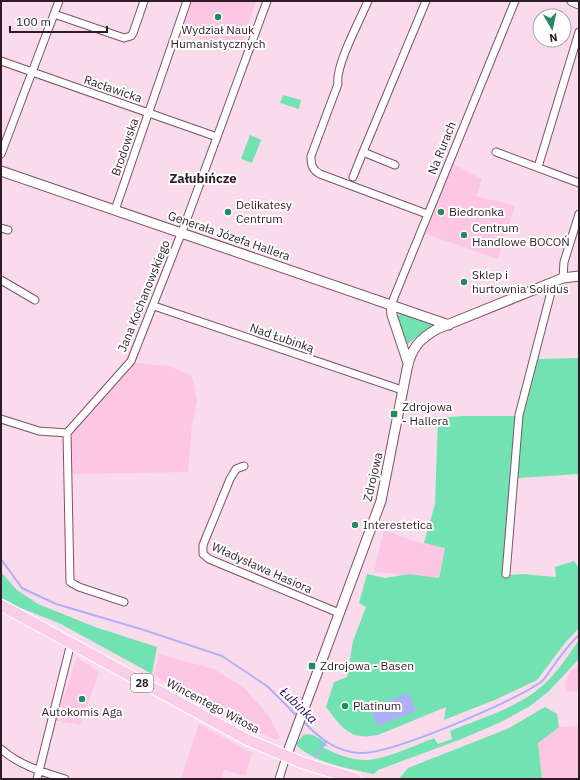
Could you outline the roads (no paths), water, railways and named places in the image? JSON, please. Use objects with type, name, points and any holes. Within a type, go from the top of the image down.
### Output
[{"type":"main road","name":"Wincentego Witosa","points":[[1,606],[248,740],[286,757],[322,770],[356,779]]},
{"type":"street","points":[[1,154],[59,1]]},
{"type":"street","points":[[54,14],[124,38],[131,36],[144,1]]},
{"type":"street","name":"Brodowska","points":[[115,210],[188,1]]},
{"type":"street","name":"Jana Kochanowskiego","points":[[67,433],[92,407],[131,361],[182,232],[267,1]]},
{"type":"street","points":[[368,1],[346,51],[337,77],[338,84],[311,156],[312,164],[320,174],[427,214]]},
{"type":"street","points":[[353,178],[426,1]]},
{"type":"street","name":"Na Rurach","points":[[391,305],[515,1]]},
{"type":"street","points":[[572,1],[579,4]]},
{"type":"street","points":[[538,167],[579,32]]},
{"type":"street","name":"Racławicka","points":[[1,61],[217,137]]},
{"type":"street","points":[[363,152],[395,165]]},
{"type":"street","points":[[496,152],[579,183]]},
{"type":"street","name":"Generała Józefa Hallera","points":[[1,172],[182,232],[450,325]]},
{"type":"street","points":[[579,214],[564,262],[563,278],[579,276]]},
{"type":"street","name":"Zdrojowa","points":[[279,779],[292,738],[381,501],[402,390],[408,363],[413,349],[421,339],[437,329],[579,272]]},
{"type":"street","points":[[1,280],[35,300]]},
{"type":"street","points":[[506,574],[519,415],[550,296],[548,284]]},
{"type":"street","points":[[391,305],[392,315],[408,363]]},
{"type":"street","name":"Nad Łubinką","points":[[154,306],[402,390]]},
{"type":"street","points":[[1,419],[39,431],[67,433],[70,582],[79,588],[124,602]]},
{"type":"street","name":"Władysława Hasiora","points":[[244,466],[236,469],[230,479],[203,545],[203,554],[209,559],[339,613]]},
{"type":"street","points":[[38,775],[71,643]]},
{"type":"street","points":[[1,749],[12,759],[38,775],[65,779]]},
{"type":"water","points":[[409,693],[416,711],[378,726],[370,708]]},
{"type":"waterway","name":"Łubinka","points":[[1,559],[22,588],[56,604],[144,630],[222,656],[267,686],[298,717]]},
{"type":"waterway","name":"Łubinka","points":[[303,721],[328,743],[343,750],[360,753],[375,751],[397,745],[452,725],[527,691],[543,680],[566,649],[579,635]]},
{"type":"waterway","points":[[315,757],[326,741]]},
{"type":"place","name":"Wydział Nauk Humanistycznych","points":[[218,17]]},
{"type":"place","name":"Delikatesy Centrum","points":[[228,212]]},
{"type":"place","name":"Biedronka","points":[[441,212]]},
{"type":"place","name":"Centrum Handlowe BOCOŃ","points":[[464,235]]},
{"type":"place","name":"Sklep i hurtownia Solidus","points":[[464,282]]},
{"type":"place","name":"Zdrojowa - Hallera","points":[[394,414]]},
{"type":"place","name":"Interestetica","points":[[355,525]]},
{"type":"place","name":"Zdrojowa - Basen","points":[[312,666]]},
{"type":"place","name":"Autokomis Aga","points":[[82,699]]},
{"type":"place","name":"Platinum","points":[[345,706]]},
{"type":"district","name":"Załubińcze","points":[[203,178]]}]
